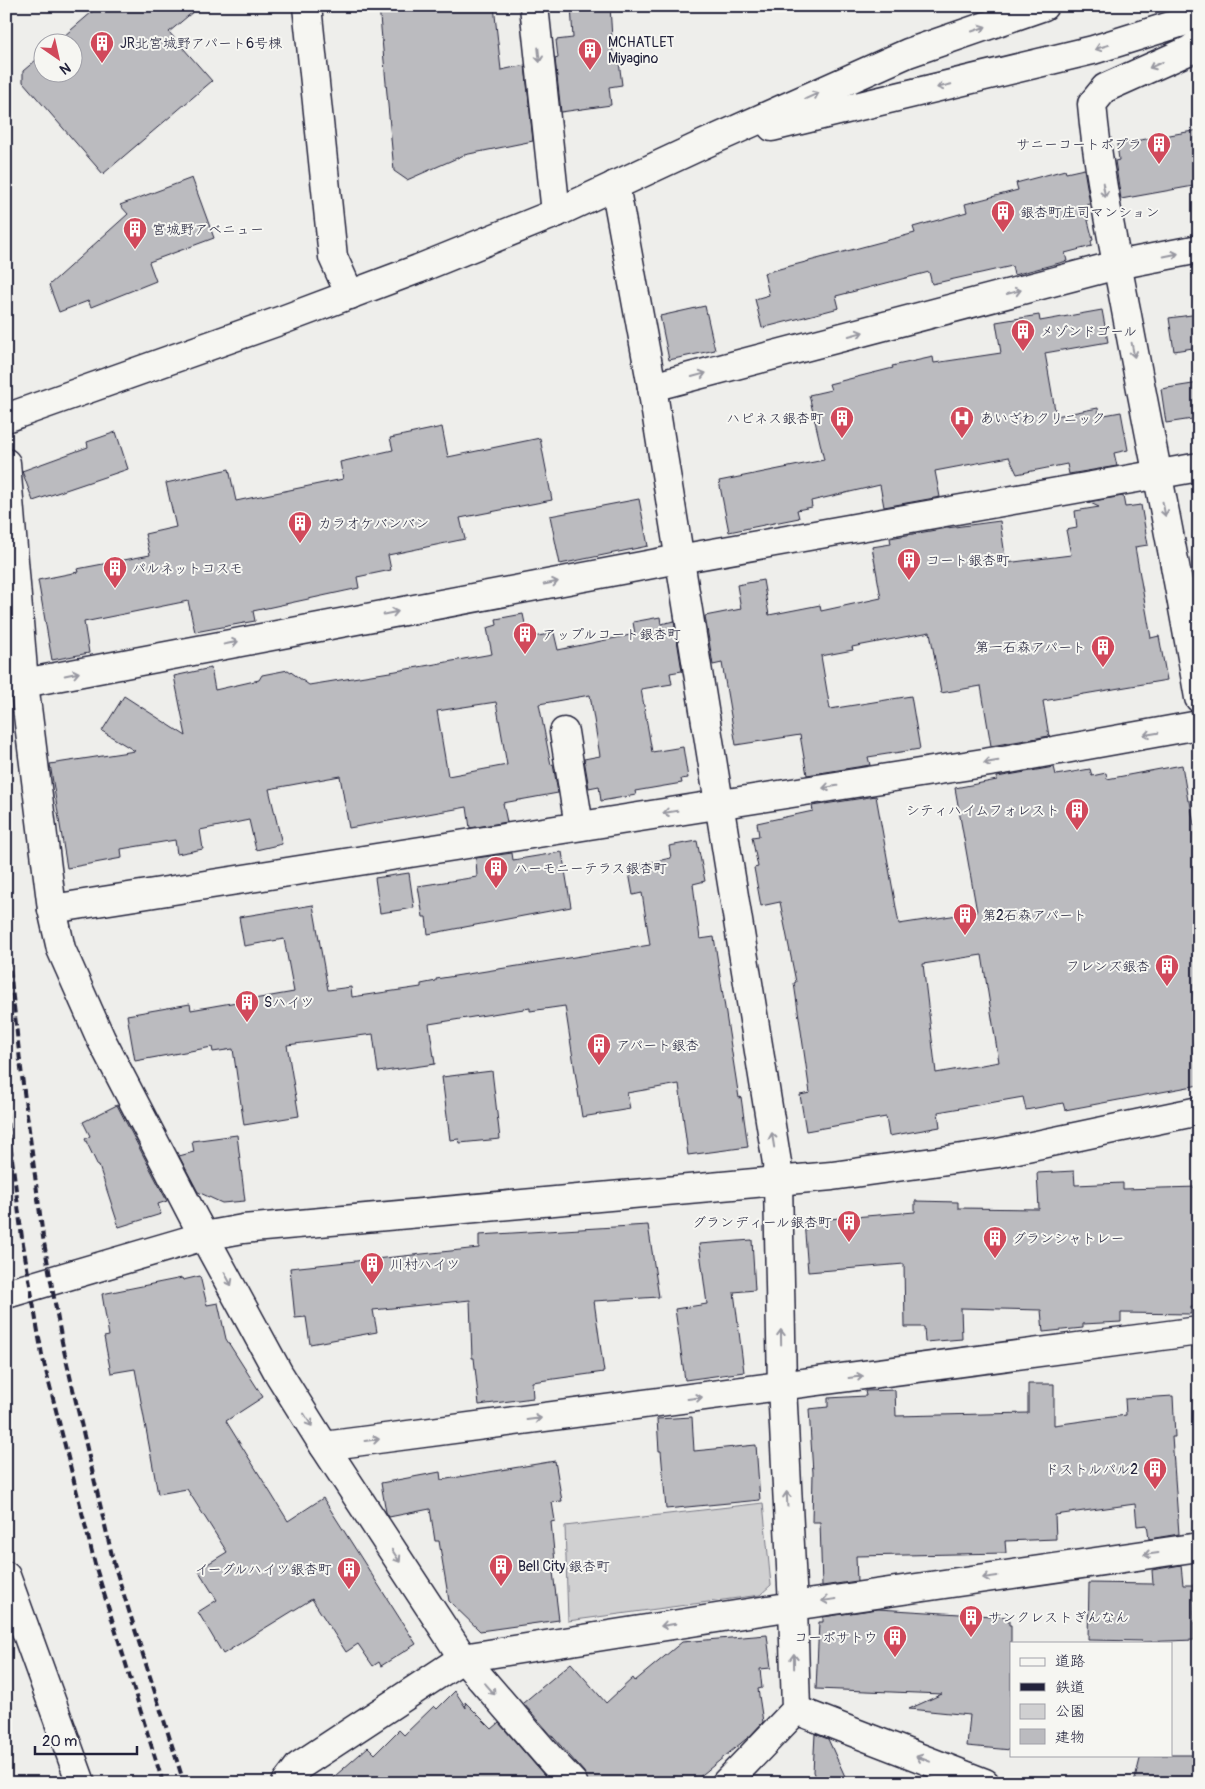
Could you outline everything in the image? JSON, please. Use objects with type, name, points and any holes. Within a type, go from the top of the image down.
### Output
[{"type":"street","points":[[307,6],[333,257],[350,295]]},
{"type":"street","points":[[534,6],[556,213]]},
{"type":"street","points":[[6,418],[350,295],[556,213],[704,144],[908,53],[1044,6]]},
{"type":"street","points":[[704,144],[1093,50],[1199,17]]},
{"type":"street","points":[[1199,43],[1190,50],[1105,88],[1092,104],[1095,134],[1118,265],[1188,630],[1199,698]]},
{"type":"street","points":[[615,185],[652,387],[777,1163],[782,1386],[796,1710],[726,1783]]},
{"type":"street","points":[[652,387],[1118,265],[1199,249]]},
{"type":"street","points":[[6,463],[10,490],[24,683],[52,909],[61,949],[101,1039],[279,1374],[463,1658],[573,1783]]},
{"type":"street","points":[[24,683],[679,559],[1199,468]]},
{"type":"street","points":[[52,909],[1009,759],[1199,725]]},
{"type":"street","points":[[564,732],[579,826]]},
{"type":"street","points":[[6,1294],[204,1236],[243,1229],[832,1176],[998,1153],[1199,1110]]},
{"type":"street","points":[[324,1446],[1199,1331]]},
{"type":"street","points":[[286,1783],[299,1766],[463,1658],[793,1606],[1199,1547]]},
{"type":"street","points":[[6,1576],[81,1783]]},
{"type":"street","points":[[796,1710],[985,1783]]},
{"type":"green space","points":[[763,1503],[771,1585],[760,1595],[568,1621],[565,1526]]},
{"type":"building","points":[[99,6],[200,6],[169,32],[212,81],[103,174],[23,82],[23,71],[32,63],[32,82],[82,82],[82,32],[69,32]]},
{"type":"building","points":[[379,6],[494,6],[501,70],[525,65],[533,141],[464,155],[407,180],[394,171]]},
{"type":"building","name":"MCHATLET Miyagino","points":[[571,6],[610,6],[613,55],[618,54],[622,85],[609,87],[611,105],[561,112],[555,59],[558,58],[556,40],[573,38]]},
{"type":"building","name":"サニーコートポプラ","points":[[1199,130],[1199,185],[1121,199],[1115,161],[1119,160],[1117,144]]},
{"type":"building","points":[[1084,169],[1090,204],[1084,205],[1093,240],[1091,241],[1092,246],[1065,253],[1067,261],[1014,275],[1012,266],[932,284],[929,272],[836,296],[839,308],[762,328],[755,299],[769,295],[764,273],[915,233],[913,227],[967,212],[965,204],[1018,190],[1016,183],[1065,170],[1066,173]]},
{"type":"building","name":"宮城野アベニュー","points":[[192,178],[214,238],[149,262],[156,281],[91,307],[88,301],[59,312],[49,285],[128,214],[120,205]]},
{"type":"building","points":[[705,306],[715,350],[669,360],[660,316]]},
{"type":"building","points":[[1102,310],[1108,342],[1045,353],[1056,416],[1098,408],[1099,416],[1121,412],[1128,450],[1114,453],[1117,466],[1069,474],[1067,464],[1017,474],[1009,457],[935,471],[940,497],[884,507],[880,485],[811,501],[812,507],[797,510],[799,518],[729,532],[719,481],[824,460],[809,395],[831,390],[829,384],[893,368],[892,366],[933,357],[934,363],[1001,353],[996,322],[1039,315],[1040,321]]},
{"type":"building","points":[[1199,314],[1199,347],[1174,351],[1169,318]]},
{"type":"building","points":[[1199,383],[1199,418],[1166,423],[1161,389]]},
{"type":"building","points":[[442,427],[448,457],[540,438],[552,500],[460,518],[465,539],[388,555],[391,570],[357,577],[359,588],[253,611],[255,621],[195,632],[188,601],[84,622],[89,653],[52,660],[38,580],[78,572],[77,569],[150,555],[145,534],[176,527],[166,483],[229,469],[236,501],[343,479],[340,462],[393,450],[390,438]]},
{"type":"building","points":[[116,432],[128,469],[33,501],[22,471],[88,447],[87,442]]},
{"type":"building","points":[[1123,496],[1125,507],[1141,505],[1148,545],[1135,547],[1151,638],[1159,636],[1167,680],[1043,701],[1049,736],[991,746],[981,686],[941,693],[930,632],[852,647],[853,650],[821,656],[830,709],[911,696],[920,749],[868,757],[870,765],[807,775],[800,735],[736,745],[722,663],[713,665],[705,616],[741,609],[737,585],[763,580],[769,615],[820,605],[821,611],[881,598],[872,547],[891,544],[890,538],[1000,521],[1006,563],[1071,555],[1066,530],[1077,528],[1075,511],[1099,507],[1088,502]]},
{"type":"building","points":[[639,499],[648,546],[560,564],[550,516]]},
{"type":"building","points":[[523,614],[528,638],[554,633],[558,650],[635,634],[633,622],[660,617],[661,624],[674,621],[682,671],[670,673],[672,684],[641,689],[652,752],[683,747],[688,778],[681,779],[682,783],[635,791],[636,795],[601,801],[599,786],[589,788],[584,759],[600,756],[590,695],[539,704],[558,793],[503,803],[507,822],[470,828],[467,807],[349,828],[340,776],[269,789],[282,844],[256,850],[249,820],[200,830],[203,849],[177,854],[175,840],[121,849],[122,858],[67,868],[50,764],[135,751],[102,731],[124,696],[186,736],[174,676],[211,668],[215,690],[259,680],[262,675],[288,670],[309,685],[396,671],[492,654],[487,628],[497,625],[496,619]],"holes":[[[496,702],[507,765],[448,776],[437,711]]]},
{"type":"building","points":[[1182,765],[1188,801],[1190,801],[1199,842],[1199,1085],[1065,1110],[1063,1103],[1026,1110],[1023,1097],[938,1112],[940,1127],[889,1136],[886,1117],[806,1131],[800,1095],[810,1093],[794,983],[796,982],[780,902],[761,906],[754,868],[758,867],[752,837],[759,836],[757,823],[813,811],[812,806],[876,796],[899,924],[977,912],[955,788],[997,780],[997,777],[1054,767],[1056,775],[1090,769],[1092,776],[1106,773],[1107,779]],"holes":[[[982,955],[999,1062],[936,1073],[923,964]]]},
{"type":"building","points":[[697,841],[705,881],[693,884],[700,939],[714,937],[748,1147],[688,1155],[679,1084],[627,1093],[630,1109],[582,1117],[565,1006],[530,1011],[530,1008],[429,1024],[435,1064],[378,1072],[373,1034],[287,1045],[299,1116],[244,1125],[233,1049],[213,1052],[212,1047],[135,1061],[127,1015],[190,1004],[191,1010],[294,992],[284,939],[244,946],[239,917],[313,905],[328,990],[351,987],[352,997],[421,987],[421,984],[436,981],[436,979],[650,945],[642,893],[633,895],[628,867],[671,858],[669,846]]},
{"type":"building","points":[[562,852],[571,907],[428,934],[426,917],[423,917],[418,886],[477,877],[476,858],[512,853],[513,860]]},
{"type":"building","points":[[409,873],[414,908],[380,913],[375,878]]},
{"type":"building","points":[[492,1071],[500,1139],[460,1143],[459,1139],[450,1140],[442,1077]]},
{"type":"building","points":[[117,1105],[167,1201],[158,1204],[161,1214],[119,1227],[99,1166],[85,1139],[90,1136],[83,1122]]},
{"type":"building","points":[[237,1135],[245,1201],[222,1203],[198,1192],[179,1156],[194,1152],[192,1141]]},
{"type":"building","points":[[1074,1171],[1075,1185],[1123,1183],[1123,1189],[1199,1187],[1199,1307],[1191,1307],[1191,1314],[1121,1313],[1121,1322],[1083,1324],[1083,1328],[1043,1332],[1041,1310],[961,1308],[962,1339],[925,1342],[924,1327],[905,1327],[904,1264],[808,1272],[804,1221],[915,1212],[915,1201],[958,1202],[958,1208],[1039,1209],[1037,1173]]},
{"type":"building","points":[[648,1225],[659,1297],[594,1301],[604,1372],[532,1382],[533,1398],[479,1405],[474,1358],[472,1358],[470,1300],[373,1310],[377,1332],[310,1344],[306,1317],[295,1318],[290,1268],[479,1248],[479,1235]]},
{"type":"building","points":[[752,1240],[755,1290],[734,1292],[744,1372],[685,1380],[675,1309],[707,1304],[699,1244]]},
{"type":"building","points":[[200,1276],[207,1305],[218,1303],[226,1339],[263,1397],[226,1421],[288,1521],[323,1498],[416,1644],[381,1666],[379,1662],[373,1666],[358,1644],[346,1652],[312,1599],[223,1654],[198,1612],[217,1600],[198,1570],[227,1552],[187,1489],[158,1494],[135,1369],[111,1373],[104,1337],[109,1336],[102,1294]]},
{"type":"building","points":[[1028,1384],[1054,1384],[1054,1425],[1126,1415],[1125,1399],[1173,1396],[1175,1437],[1172,1437],[1179,1534],[1149,1539],[1147,1525],[1137,1526],[1135,1504],[1055,1515],[1056,1539],[1005,1541],[1006,1553],[856,1556],[857,1581],[822,1586],[820,1522],[812,1522],[813,1473],[809,1409],[828,1407],[828,1398],[866,1396],[865,1391],[895,1390],[896,1416],[1028,1413]]},
{"type":"building","points":[[692,1417],[694,1451],[756,1445],[760,1500],[666,1509],[657,1419]]},
{"type":"building","points":[[555,1461],[562,1501],[552,1502],[555,1521],[551,1522],[556,1572],[553,1572],[559,1620],[480,1631],[449,1601],[439,1541],[435,1541],[430,1509],[389,1517],[386,1512],[381,1483],[440,1472],[441,1480]]},
{"type":"building","points":[[1181,1565],[1183,1585],[1193,1585],[1194,1640],[1142,1642],[1088,1640],[1089,1583],[1153,1584],[1152,1570]]},
{"type":"building","points":[[878,1609],[1009,1617],[1009,1625],[1011,1625],[1010,1750],[967,1746],[970,1715],[909,1709],[942,1694],[816,1689],[819,1622],[823,1622],[823,1617]]},
{"type":"building","points":[[767,1635],[771,1668],[760,1669],[762,1688],[758,1689],[763,1722],[751,1735],[692,1783],[588,1783],[584,1772],[523,1703],[571,1663],[606,1703],[633,1678],[635,1681],[682,1642]]},
{"type":"building","points":[[455,1691],[466,1708],[465,1702],[492,1729],[499,1723],[551,1783],[327,1783],[368,1747],[375,1754],[399,1730],[404,1735],[434,1706],[437,1709]]},
{"type":"building","points":[[815,1734],[828,1739],[848,1783],[818,1783],[813,1772]]},
{"type":"building","points":[[1196,1755],[1196,1783],[1134,1783],[1141,1756]]},
{"type":"railway","points":[[6,934],[43,1237],[62,1342],[114,1564],[184,1783]]},
{"type":"railway","points":[[6,1111],[22,1238],[42,1355],[96,1568],[163,1783]]},
{"type":"place","name":"JR北宮城野アパート6号棟","points":[[102,64]]},
{"type":"place","name":"MCHATLET Miyagino","points":[[590,71]]},
{"type":"place","name":"サニーコートポプラ","points":[[1159,165]]},
{"type":"place","name":"銀杏町庄司マンション","points":[[1003,233]]},
{"type":"place","name":"宮城野アベニュー","points":[[135,250]]},
{"type":"place","name":"メゾンドゴール","points":[[1023,352]]},
{"type":"place","name":"ハピネス銀杏町","points":[[842,439]]},
{"type":"place","name":"あいざわクリニック","points":[[962,439]]},
{"type":"place","name":"カラオケバンバン","points":[[300,544]]},
{"type":"place","name":"コート銀杏町","points":[[909,581]]},
{"type":"place","name":"パルネットコスモ","points":[[115,589]]},
{"type":"place","name":"アップルコート銀杏町","points":[[525,655]]},
{"type":"place","name":"第一石森アパート","points":[[1103,668]]},
{"type":"place","name":"シティハイムフォレスト","points":[[1077,831]]},
{"type":"place","name":"ハーモニーテラス銀杏町","points":[[496,889]]},
{"type":"place","name":"第2石森アパート","points":[[965,936]]},
{"type":"place","name":"フレンズ銀杏","points":[[1167,987]]},
{"type":"place","name":"Sハイツ","points":[[247,1023]]},
{"type":"place","name":"アパート銀杏","points":[[599,1066]]},
{"type":"place","name":"グランディール銀杏町","points":[[849,1243]]},
{"type":"place","name":"グランシャトレー","points":[[995,1259]]},
{"type":"place","name":"川村ハイツ","points":[[372,1285]]},
{"type":"place","name":"ドストルパル2","points":[[1155,1490]]},
{"type":"place","name":"Bell City 銀杏町","points":[[501,1587]]},
{"type":"place","name":"イーグルハイツ銀杏町","points":[[349,1590]]},
{"type":"place","name":"サンクレストぎんなん","points":[[971,1638]]},
{"type":"place","name":"コーポサトウ","points":[[895,1658]]}]
